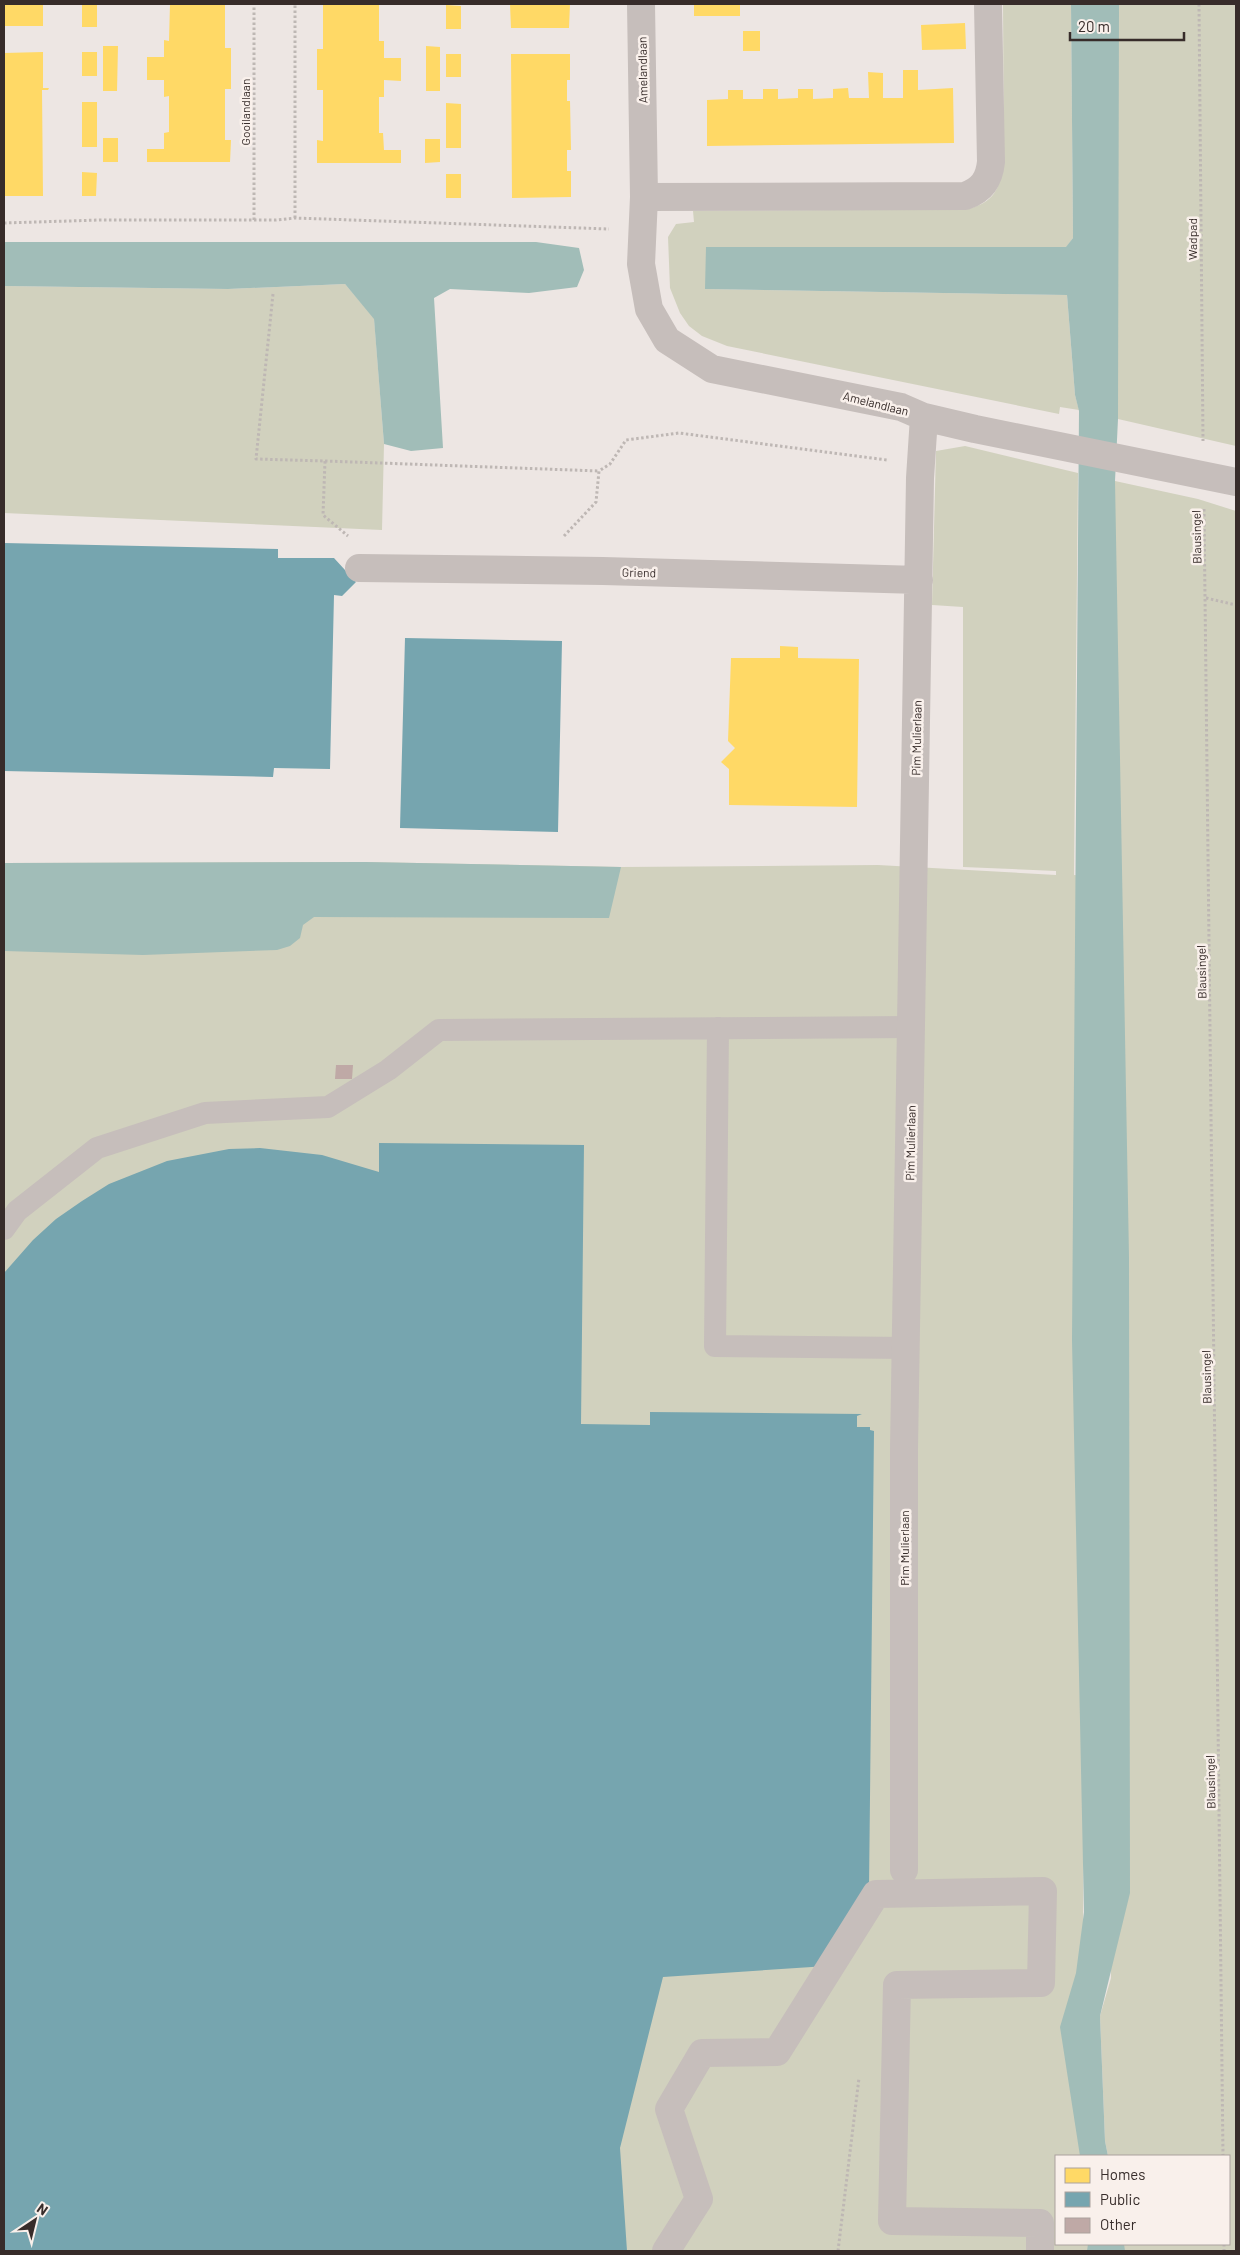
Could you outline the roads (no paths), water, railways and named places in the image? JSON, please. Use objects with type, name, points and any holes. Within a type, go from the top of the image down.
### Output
[{"type":"street","name":"Amelandlaan","points":[[641,4],[644,197],[641,264],[649,310],[667,340],[712,369],[902,407],[924,417],[1236,482]]},
{"type":"street","points":[[644,197],[965,196],[976,192],[986,182],[991,162],[988,4]]},
{"type":"street","name":"Pim Mulierlaan","points":[[904,1870],[906,1348],[920,478],[924,417]]},
{"type":"street","name":"Griend","points":[[359,568],[612,571],[919,580]]},
{"type":"street","points":[[666,2251],[699,2199],[670,2110],[702,2053],[777,2052],[876,1894],[1043,1891],[1042,1983],[897,1985],[892,2220],[1040,2223],[1040,2251]]},
{"type":"lane","points":[[4,1229],[17,1211],[97,1148],[205,1113],[328,1107],[388,1070],[439,1030],[912,1027]]},
{"type":"lane","points":[[718,1028],[715,1346],[906,1348]]},
{"type":"water","points":[[1071,4],[1119,4],[1118,419],[1115,481],[1129,1257],[1130,1893],[1100,2016],[1105,2141],[1108,2155],[1080,2155],[1060,2027],[1076,1973],[1084,1912],[1072,1340],[1079,411],[1075,395],[1067,295],[705,289],[706,247],[1066,247],[1073,238]]},
{"type":"water","points":[[4,242],[536,242],[579,248],[584,270],[577,287],[529,293],[450,289],[434,298],[443,448],[411,451],[384,444],[374,319],[345,284],[228,289],[4,286]]},
{"type":"water","points":[[365,862],[621,867],[609,918],[314,917],[303,925],[300,938],[290,946],[277,950],[143,955],[4,951],[4,863]]},
{"type":"water","points":[[1088,2245],[1124,2245],[1125,2251],[1087,2251]]}]
